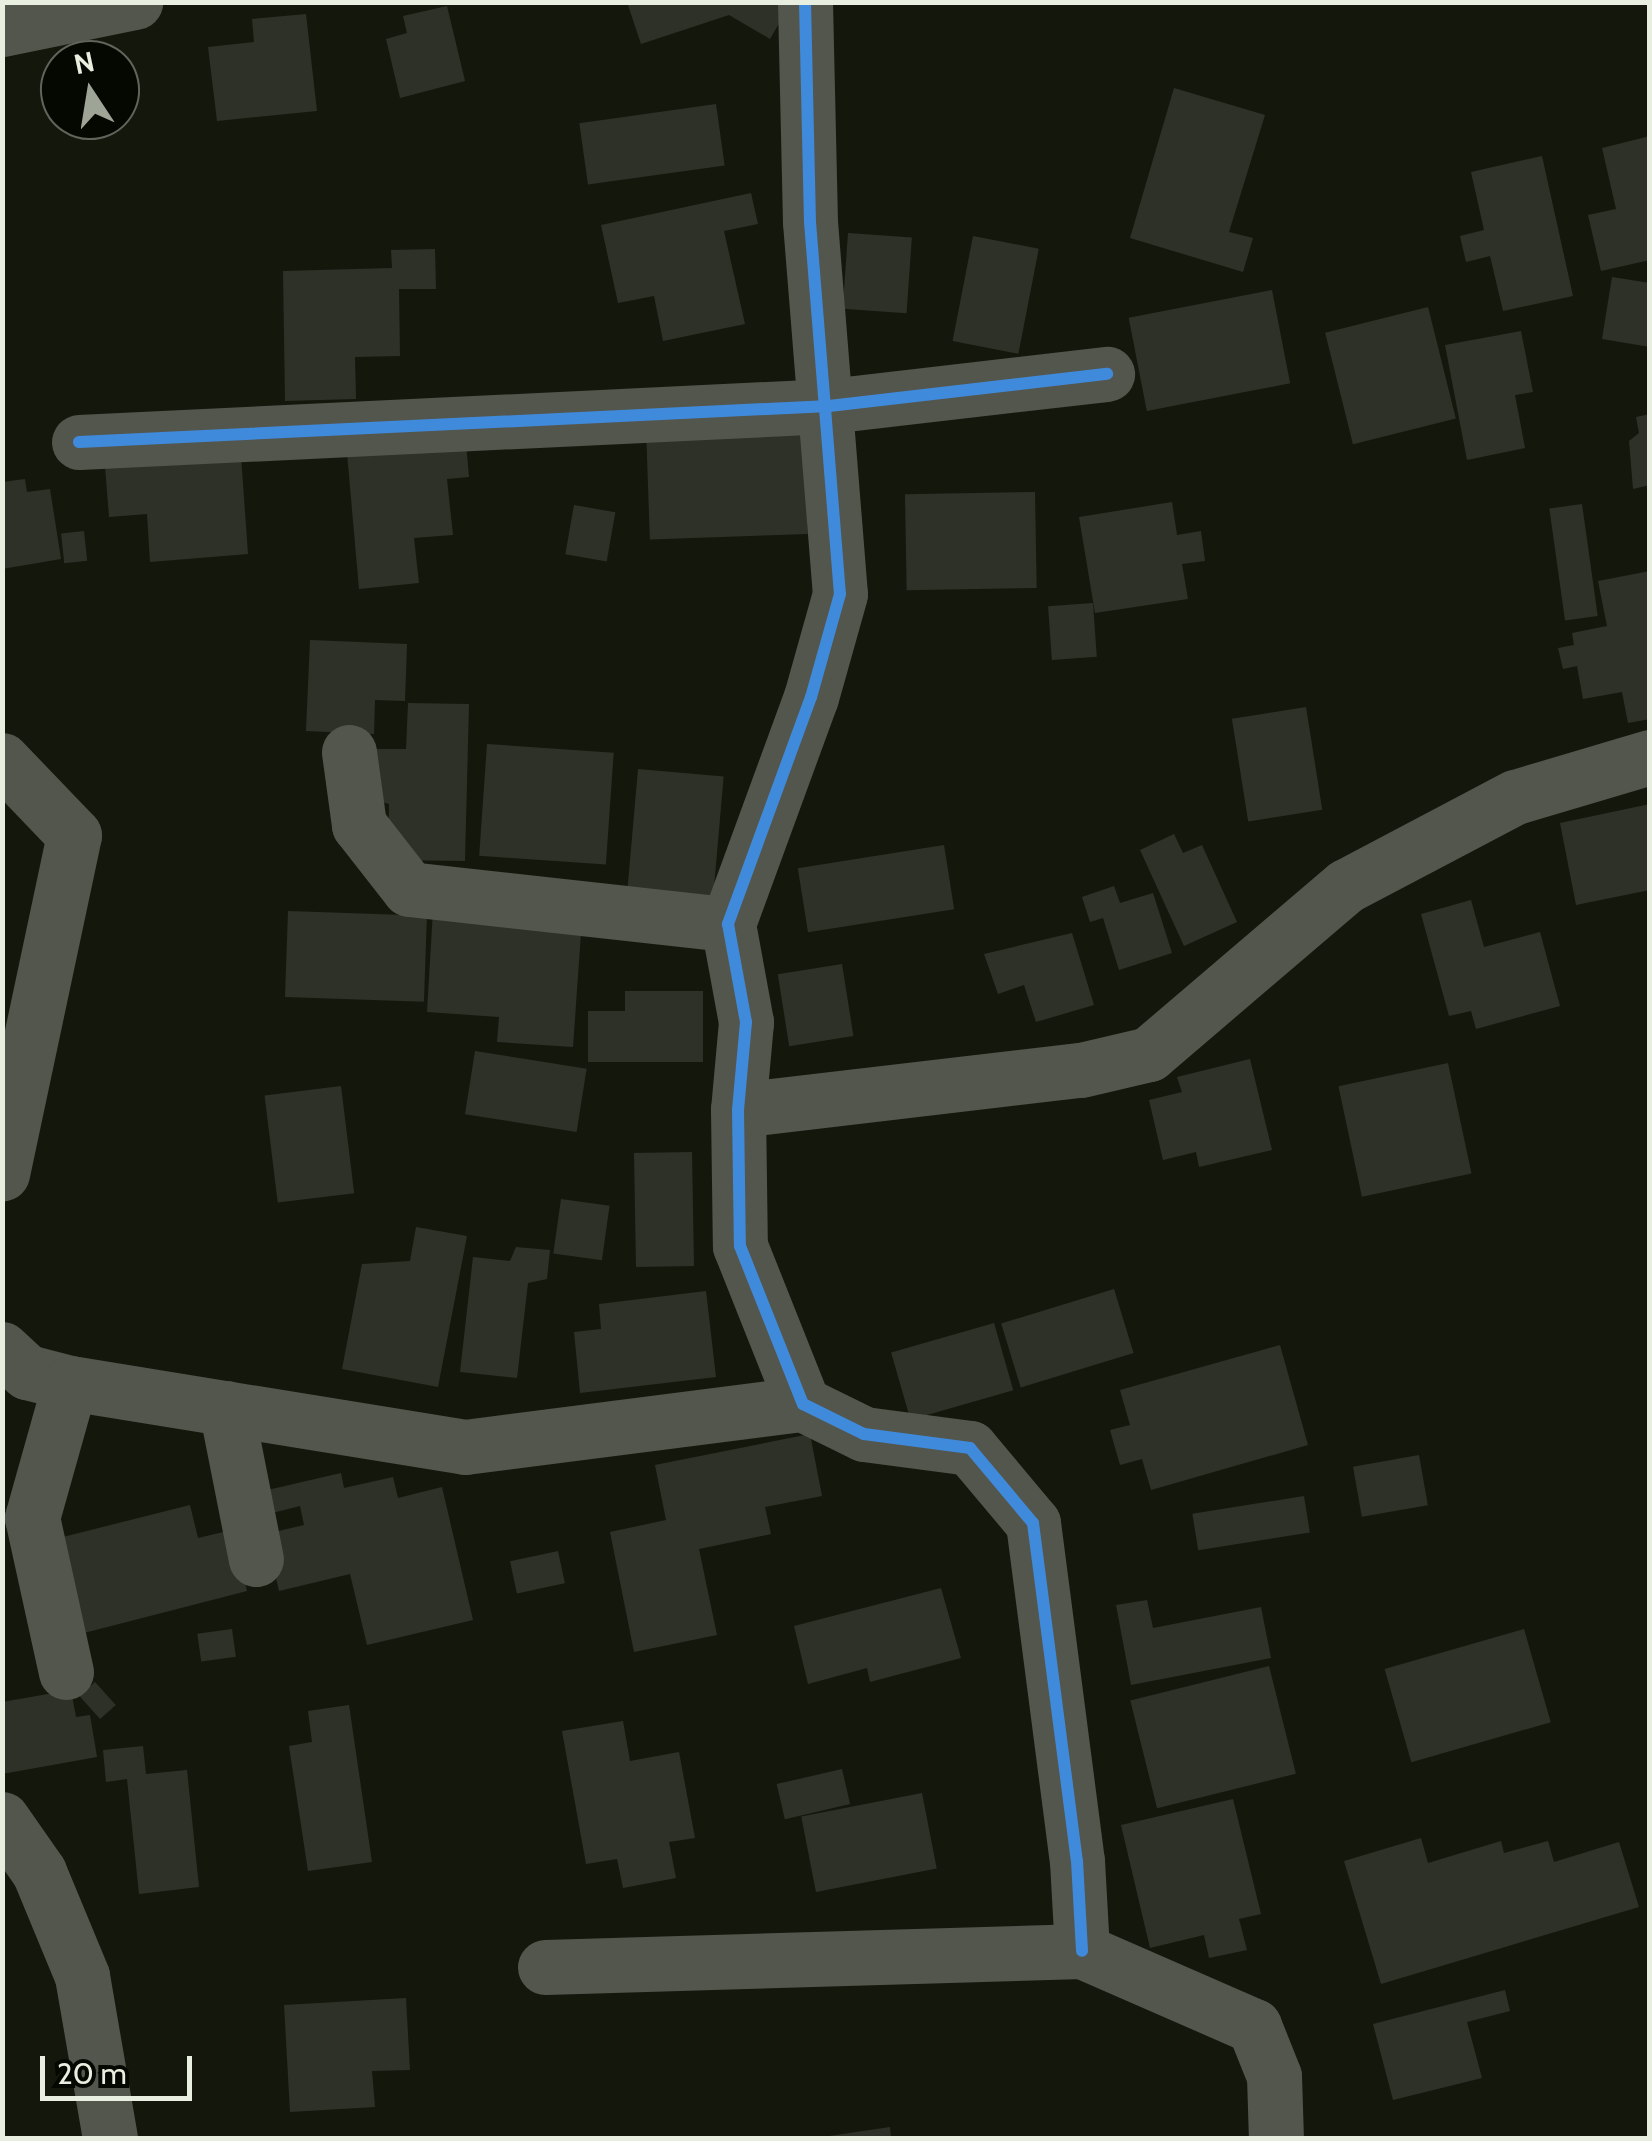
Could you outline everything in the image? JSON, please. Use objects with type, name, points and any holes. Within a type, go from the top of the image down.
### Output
[{"type":"street","points":[[2,29],[135,2]]},
{"type":"street","points":[[803,1404],[740,1246],[738,1110],[746,1022],[728,924],[811,697],[840,594],[829,406],[810,222],[805,2]]},
{"type":"street","points":[[78,442],[829,406],[1107,374]]},
{"type":"street","points":[[349,752],[359,825],[409,889],[728,924]]},
{"type":"street","points":[[738,1110],[1080,1070],[1149,1054],[1346,886],[1515,796],[1650,756]]},
{"type":"street","points":[[2,760],[74,835],[2,1173]]},
{"type":"street","points":[[2,1349],[27,1372],[70,1383],[466,1447],[803,1404],[864,1434],[970,1448],[1033,1523],[1077,1861],[1082,1951]]},
{"type":"street","points":[[66,1672],[32,1518],[70,1383]]},
{"type":"street","points":[[226,1408],[256,1559]]},
{"type":"street","points":[[2,1819],[39,1872],[82,1976],[110,2138]]},
{"type":"street","points":[[545,1967],[1082,1951],[1254,2026],[1274,2076],[1276,2138]]},
{"type":"building","points":[[627,2],[783,2],[788,8],[770,39],[729,15],[641,44]]},
{"type":"building","points":[[447,6],[465,81],[400,98],[386,39],[407,33],[403,16]]},
{"type":"building","points":[[306,14],[317,111],[217,121],[208,47],[254,42],[252,19]]},
{"type":"building","points":[[1174,88],[1265,115],[1229,232],[1253,238],[1243,272],[1130,238]]},
{"type":"building","points":[[716,104],[725,165],[588,185],[579,123]]},
{"type":"building","points":[[1650,136],[1650,260],[1601,271],[1588,215],[1616,209],[1602,148]]},
{"type":"building","points":[[1542,156],[1573,296],[1503,311],[1490,256],[1466,262],[1460,236],[1484,230],[1471,172]]},
{"type":"building","points":[[751,193],[758,224],[724,231],[745,324],[663,341],[654,296],[618,303],[601,225]]},
{"type":"building","points":[[848,233],[912,237],[907,313],[843,309]]},
{"type":"building","points":[[973,236],[1039,249],[1018,354],[953,341]]},
{"type":"building","points":[[435,249],[436,289],[399,289],[400,356],[355,357],[356,399],[285,401],[283,271],[392,268],[391,250]]},
{"type":"building","points":[[1612,277],[1650,283],[1650,347],[1602,339]]},
{"type":"building","points":[[1272,290],[1290,383],[1147,411],[1129,318]]},
{"type":"building","points":[[1428,307],[1456,419],[1353,444],[1325,333]]},
{"type":"building","points":[[1521,331],[1533,392],[1515,395],[1525,448],[1467,460],[1445,345]]},
{"type":"building","points":[[1650,414],[1650,485],[1633,489],[1629,441],[1639,433],[1636,417]]},
{"type":"building","points":[[804,425],[808,534],[650,539],[646,431]]},
{"type":"building","points":[[466,443],[469,477],[447,479],[453,535],[414,538],[419,583],[359,589],[347,453]]},
{"type":"building","points":[[241,456],[248,554],[150,562],[147,514],[109,517],[105,466]]},
{"type":"building","points":[[25,479],[27,492],[50,489],[61,559],[2,569],[2,482]]},
{"type":"building","points":[[1035,492],[1037,588],[907,590],[905,494]]},
{"type":"building","points":[[1172,502],[1177,535],[1201,531],[1205,561],[1182,564],[1188,599],[1095,613],[1079,517]]},
{"type":"building","points":[[1582,504],[1598,616],[1565,620],[1549,509]]},
{"type":"building","points":[[574,505],[615,512],[607,562],[565,554]]},
{"type":"building","points":[[84,531],[87,561],[64,563],[61,533]]},
{"type":"building","points":[[1650,571],[1650,719],[1628,723],[1622,692],[1583,699],[1577,666],[1563,669],[1558,648],[1574,645],[1572,633],[1607,626],[1598,581]]},
{"type":"building","points":[[1093,603],[1097,657],[1052,660],[1048,606]]},
{"type":"building","points":[[310,640],[407,644],[405,701],[375,700],[374,734],[306,731]]},
{"type":"building","points":[[408,703],[469,704],[465,861],[388,860],[389,804],[372,799],[373,749],[406,749]]},
{"type":"building","points":[[1306,707],[1322,810],[1248,821],[1232,719]]},
{"type":"building","points":[[487,744],[614,753],[606,865],[479,856]]},
{"type":"building","points":[[638,769],[724,776],[712,906],[627,899]]},
{"type":"building","points":[[1650,804],[1650,890],[1576,905],[1560,823]]},
{"type":"building","points":[[1174,834],[1183,853],[1202,845],[1237,922],[1184,946],[1140,850]]},
{"type":"building","points":[[944,845],[954,909],[808,932],[798,868]]},
{"type":"building","points":[[1114,886],[1120,903],[1153,893],[1172,953],[1119,970],[1103,918],[1090,922],[1082,897]]},
{"type":"building","points":[[1471,900],[1484,947],[1540,932],[1560,1006],[1476,1029],[1471,1011],[1449,1016],[1421,914]]},
{"type":"building","points":[[433,910],[582,919],[573,1047],[497,1042],[499,1017],[427,1012]]},
{"type":"building","points":[[288,911],[427,916],[424,1002],[285,997]]},
{"type":"building","points":[[1072,933],[1094,1005],[1036,1022],[1024,985],[998,994],[984,954]]},
{"type":"building","points":[[842,964],[853,1036],[789,1046],[778,974]]},
{"type":"building","points":[[625,991],[703,991],[703,1062],[588,1062],[588,1011],[625,1011]]},
{"type":"building","points":[[475,1051],[587,1069],[577,1132],[465,1114]]},
{"type":"building","points":[[1250,1059],[1272,1150],[1199,1167],[1196,1152],[1163,1160],[1149,1100],[1182,1092],[1177,1077]]},
{"type":"building","points":[[1448,1063],[1471,1174],[1362,1197],[1338,1086]]},
{"type":"building","points":[[341,1086],[354,1193],[278,1203],[265,1095]]},
{"type":"building","points":[[692,1152],[694,1266],[636,1267],[634,1153]]},
{"type":"building","points":[[561,1199],[610,1206],[602,1260],[553,1253]]},
{"type":"building","points":[[416,1227],[467,1236],[438,1387],[342,1369],[362,1264],[410,1261]]},
{"type":"building","points":[[516,1247],[550,1250],[547,1279],[528,1283],[517,1378],[460,1372],[473,1257],[510,1261]]},
{"type":"building","points":[[1114,1289],[1134,1353],[1021,1388],[1001,1323]]},
{"type":"building","points":[[706,1291],[716,1377],[580,1393],[574,1332],[601,1329],[599,1304]]},
{"type":"building","points":[[994,1323],[1013,1390],[910,1420],[891,1352]]},
{"type":"building","points":[[1280,1345],[1308,1445],[1151,1490],[1142,1459],[1120,1465],[1110,1430],[1130,1425],[1120,1390]]},
{"type":"building","points":[[810,1434],[822,1496],[765,1507],[771,1534],[699,1549],[717,1635],[634,1652],[610,1532],[666,1520],[655,1465]]},
{"type":"building","points":[[1419,1455],[1428,1505],[1362,1517],[1353,1467]]},
{"type":"building","points":[[341,1473],[344,1488],[393,1477],[398,1498],[442,1487],[473,1620],[367,1645],[350,1574],[279,1591],[266,1534],[304,1525],[300,1506],[264,1515],[259,1492]]},
{"type":"building","points":[[1304,1496],[1310,1533],[1198,1550],[1192,1514]]},
{"type":"building","points":[[190,1505],[198,1538],[232,1530],[247,1591],[80,1634],[55,1539]]},
{"type":"building","points":[[558,1551],[565,1583],[517,1593],[510,1561]]},
{"type":"building","points":[[941,1588],[961,1658],[870,1682],[867,1668],[808,1684],[794,1626]]},
{"type":"building","points":[[1147,1600],[1153,1628],[1261,1607],[1271,1658],[1131,1685],[1116,1605]]},
{"type":"building","points":[[232,1629],[236,1657],[201,1662],[197,1634]]},
{"type":"building","points":[[1524,1629],[1551,1722],[1411,1762],[1385,1669]]},
{"type":"building","points":[[1269,1666],[1296,1774],[1157,1808],[1130,1701]]},
{"type":"building","points":[[95,1682],[116,1705],[100,1719],[79,1696]]},
{"type":"building","points":[[71,1690],[76,1717],[90,1715],[97,1757],[2,1774],[2,1702]]},
{"type":"building","points":[[349,1705],[372,1862],[308,1871],[289,1746],[312,1742],[308,1711]]},
{"type":"building","points":[[623,1721],[630,1761],[679,1752],[695,1838],[669,1842],[676,1878],[623,1888],[617,1859],[586,1864],[562,1731]]},
{"type":"building","points":[[143,1746],[146,1774],[187,1770],[199,1887],[139,1894],[127,1779],[106,1782],[103,1750]]},
{"type":"building","points":[[842,1769],[850,1804],[785,1819],[777,1784]]},
{"type":"building","points":[[922,1793],[937,1869],[816,1892],[801,1816]]},
{"type":"building","points":[[1233,1799],[1261,1914],[1239,1919],[1247,1950],[1209,1958],[1204,1935],[1150,1948],[1121,1825]]},
{"type":"building","points":[[1421,1838],[1428,1863],[1501,1841],[1504,1853],[1548,1841],[1554,1862],[1619,1842],[1639,1907],[1381,1984],[1344,1861]]},
{"type":"building","points":[[1505,1990],[1510,2011],[1467,2022],[1482,2078],[1393,2100],[1373,2024]]},
{"type":"building","points":[[406,1998],[410,2070],[372,2071],[375,2107],[290,2112],[284,2005]]},
{"type":"building","points":[[890,2127],[891,2138],[829,2138],[829,2136]]},
{"type":"cycle path","points":[[805,2],[810,222],[840,594],[811,697],[728,924],[746,1022],[738,1110],[740,1246],[803,1404],[864,1434],[970,1448],[1033,1523],[1077,1861],[1082,1951]]},
{"type":"cycle path","points":[[79,442],[829,406],[1107,374]]}]
